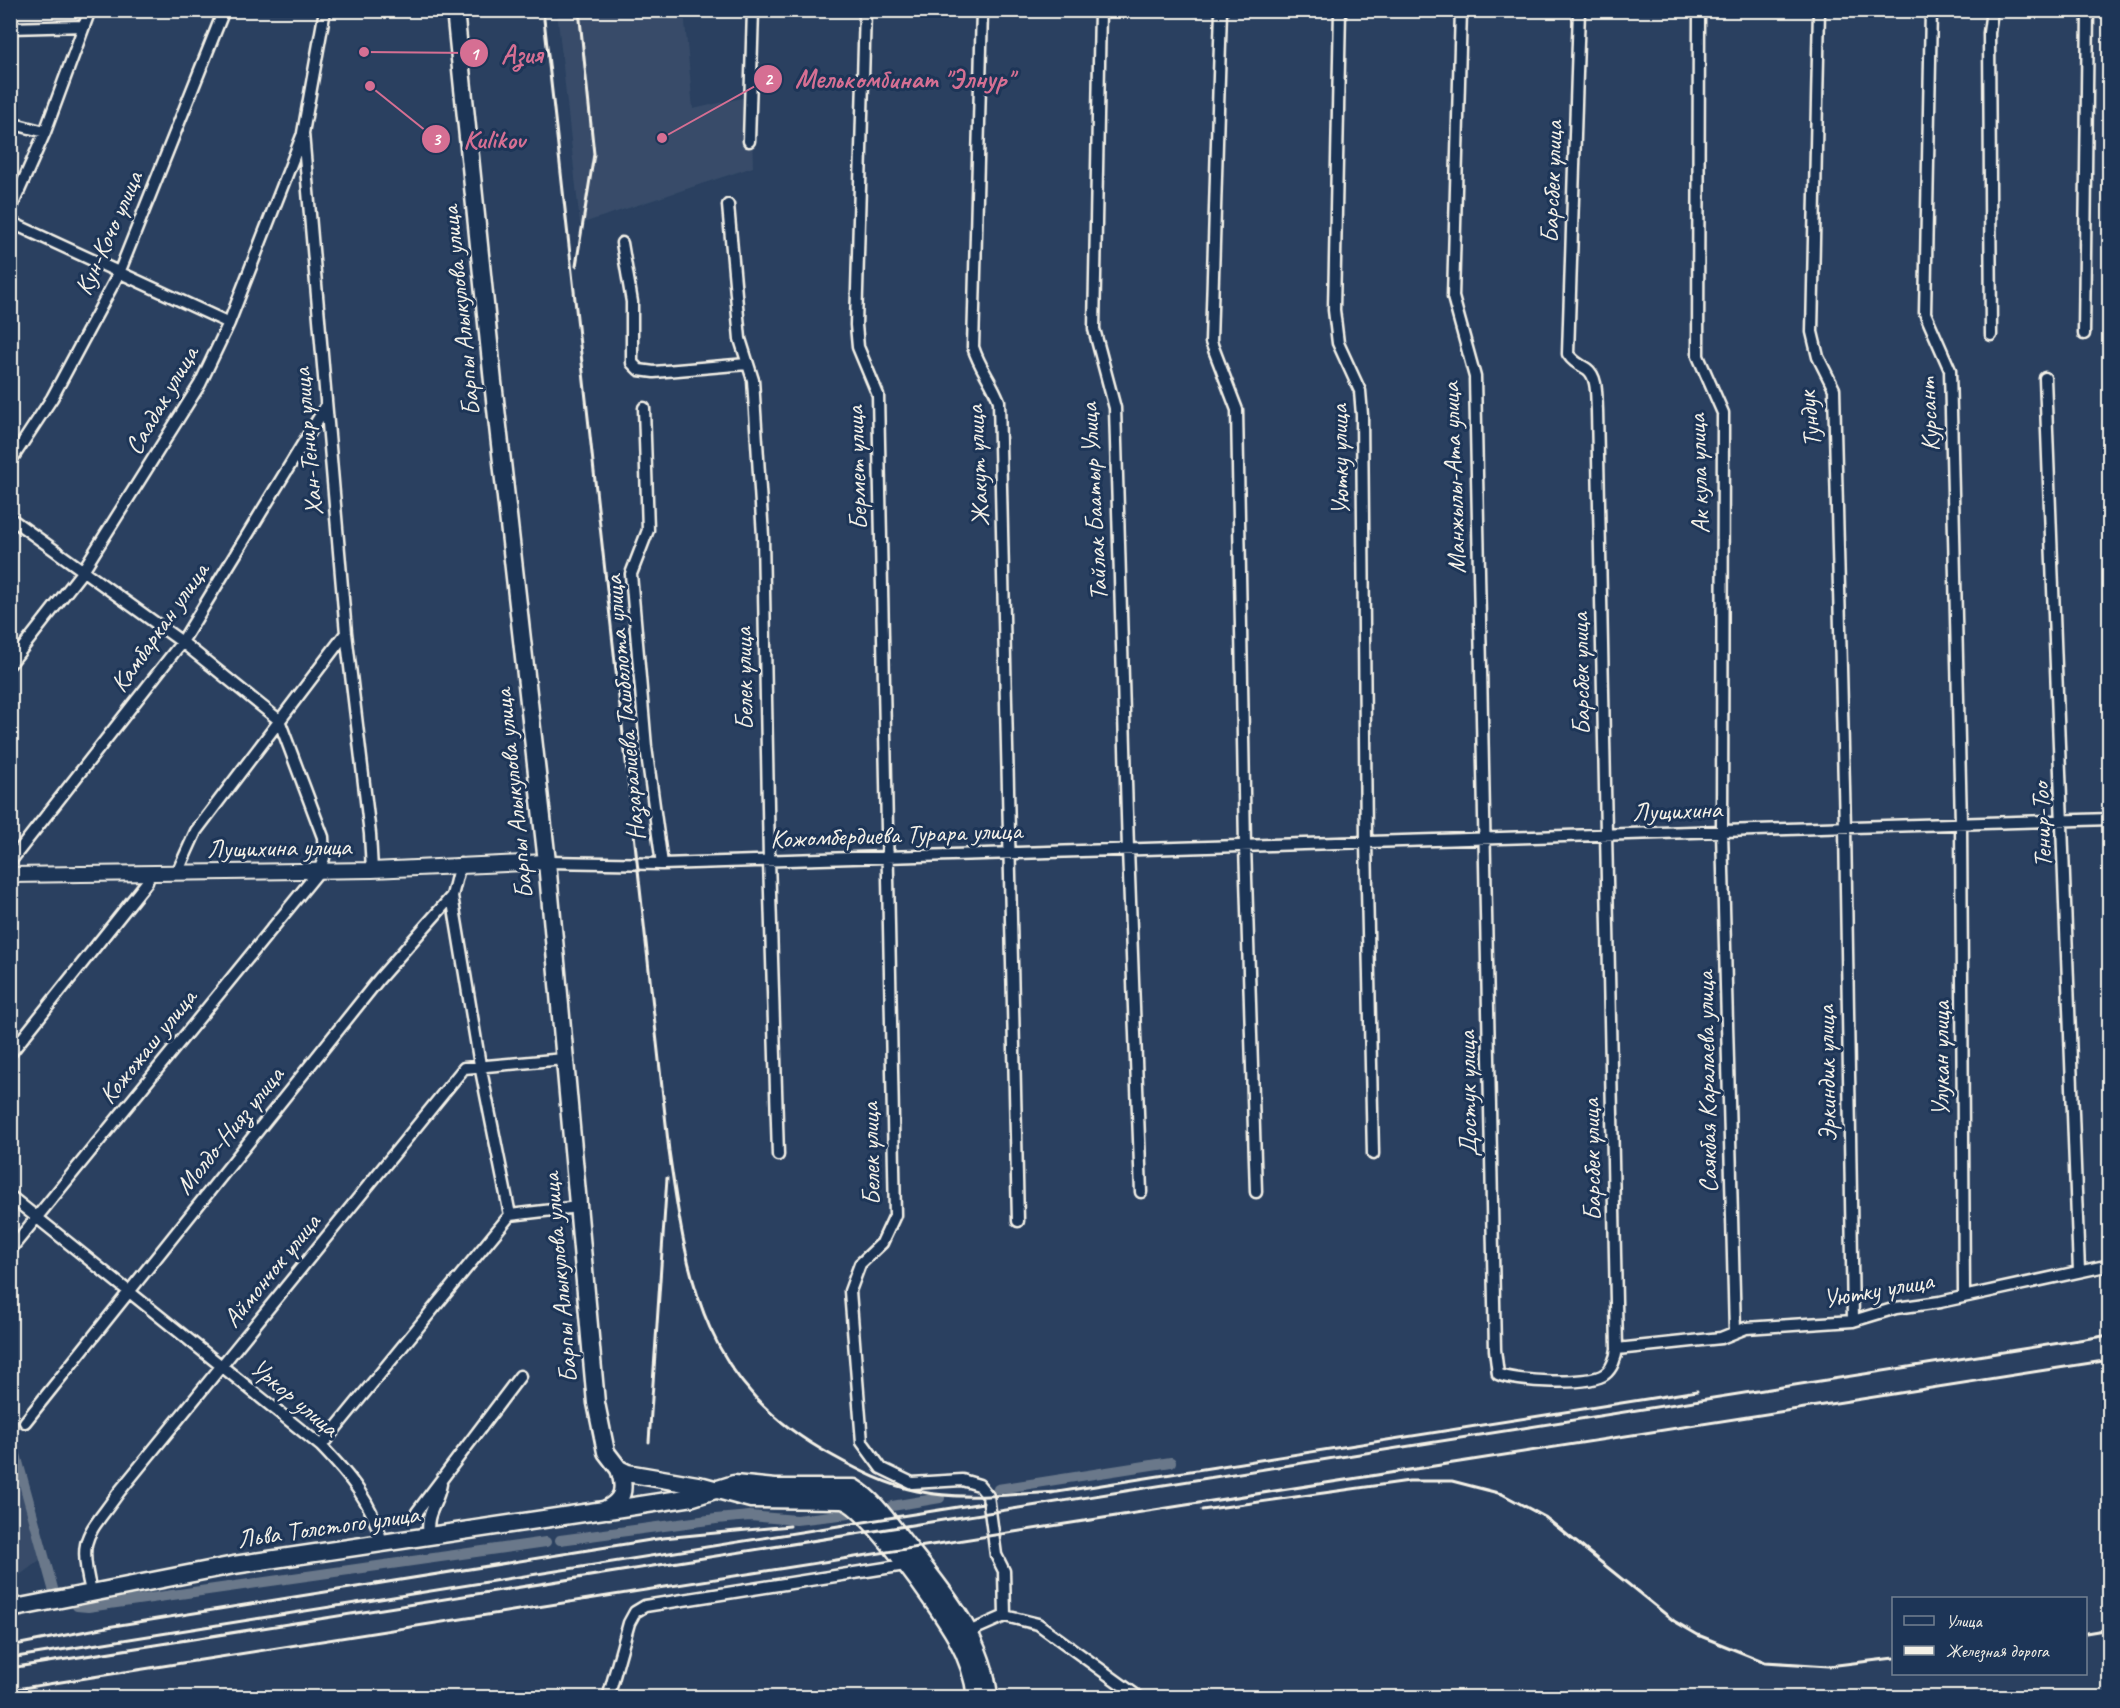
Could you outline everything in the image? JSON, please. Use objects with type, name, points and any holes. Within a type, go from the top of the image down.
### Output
[{"type":"main road","name":"Барпы Алыкулова улица","points":[[454,10],[547,862],[598,1422],[606,1452],[619,1469]]},
{"type":"main road","points":[[619,1469],[647,1478],[716,1489],[736,1497],[771,1501],[848,1501],[866,1516],[962,1634],[986,1676],[989,1698]]},
{"type":"main road","points":[[604,1510],[615,1505],[623,1492],[624,1483],[619,1469]]},
{"type":"main road","points":[[716,1489],[734,1484],[783,1488],[854,1488],[872,1504],[953,1606],[962,1634],[976,1698]]},
{"type":"main road","name":"Льва Толстого улица","points":[[10,1609],[91,1591],[234,1565],[693,1497],[716,1489]]},
{"type":"street","points":[[10,211],[45,132],[90,10]]},
{"type":"street","name":"Кун-Кочо улица","points":[[10,462],[52,398],[119,273],[224,10]]},
{"type":"street","name":"Хан-Тенир улица","points":[[325,10],[303,133],[346,633],[370,834],[372,870]]},
{"type":"street","points":[[749,141],[753,10]]},
{"type":"street","name":"Бермет улица","points":[[865,10],[856,326],[858,347],[878,395],[886,857]]},
{"type":"street","name":"Жакут улица","points":[[982,10],[973,347],[980,369],[993,385],[999,401],[1018,1221]]},
{"type":"street","name":"Тайлак Баатыр Улица","points":[[1100,10],[1094,329],[1115,408],[1141,1192]]},
{"type":"street","points":[[1221,10],[1211,342],[1237,410],[1245,846],[1256,1192]]},
{"type":"street","name":"Уютку улица","points":[[1340,10],[1334,310],[1338,343],[1360,391],[1362,415],[1366,842],[1373,1154]]},
{"type":"street","name":"Манжылы-Ата улица","points":[[1461,10],[1453,297],[1475,377],[1485,838]]},
{"type":"street","name":"Барсбек улица","points":[[1579,10],[1568,354],[1575,364],[1588,370],[1594,377],[1597,410],[1617,1349]]},
{"type":"street","name":"Ак кула улица","points":[[1699,10],[1698,356],[1723,413],[1722,831]]},
{"type":"street","name":"Тундук","points":[[1819,10],[1812,332],[1818,357],[1834,389],[1845,827]]},
{"type":"street","name":"Курсант","points":[[1931,10],[1925,313],[1950,370],[1961,823]]},
{"type":"street","points":[[1990,335],[1989,33],[1992,10]]},
{"type":"street","points":[[2084,334],[2088,10]]},
{"type":"street","points":[[10,28],[84,27]]},
{"type":"street","points":[[10,123],[45,132]]},
{"type":"street","name":"Саадак улица","points":[[10,664],[82,572],[200,384],[229,323],[303,133]]},
{"type":"street","name":"Белек улица","points":[[728,205],[740,339],[753,380],[764,536],[769,860],[778,1155]]},
{"type":"street","points":[[10,222],[229,323]]},
{"type":"street","points":[[622,243],[632,302],[632,363],[639,370],[654,372],[747,364]]},
{"type":"street","name":"Тенир-Тоо","points":[[2045,378],[2079,1271]]},
{"type":"street","name":"Камбаркан улица","points":[[10,862],[182,642],[327,406]]},
{"type":"street","name":"Назаралиева Ташболота улица","points":[[644,408],[648,530],[631,574],[646,747],[662,864]]},
{"type":"street","points":[[10,518],[182,642],[279,720],[323,837],[324,858],[318,871]]},
{"type":"street","points":[[177,873],[196,831],[346,633]]},
{"type":"street","name":"Лущихина","points":[[1245,846],[2109,819]]},
{"type":"street","name":"Улукан улица","points":[[1961,823],[1964,1295]]},
{"type":"street","name":"Эркиндик улица","points":[[1845,827],[1853,1321]]},
{"type":"street","name":"Саякбая Каралаева улица","points":[[1722,831],[1735,1332]]},
{"type":"street","name":"Достук улица","points":[[1485,838],[1495,1350],[1498,1374],[1509,1379],[1525,1381],[1590,1380],[1605,1374],[1616,1358],[1617,1349]]},
{"type":"street","name":"Кожомбердиева Турара улица","points":[[547,862],[662,864],[1245,846]]},
{"type":"street","name":"Белек улица","points":[[886,857],[895,1215],[882,1244],[860,1264],[850,1291],[862,1442],[882,1468],[912,1483],[962,1480],[979,1485],[988,1496],[996,1555],[1004,1570],[1005,1616]]},
{"type":"street","name":"Лущихина улица","points":[[10,875],[372,870],[460,864],[547,862]]},
{"type":"street","name":"Молдо-Нияз улица","points":[[25,1422],[379,979],[452,896],[460,864]]},
{"type":"street","name":"Кожожаш улица","points":[[10,1250],[318,871]]},
{"type":"street","points":[[10,1054],[147,882],[150,873]]},
{"type":"street","points":[[452,896],[480,1065],[510,1215]]},
{"type":"street","name":"Аймончок улица","points":[[91,1591],[83,1551],[88,1536],[147,1456],[177,1423],[464,1068],[564,1059]]},
{"type":"street","name":"Уркор улица","points":[[10,1196],[321,1446],[356,1485],[374,1518],[381,1543]]},
{"type":"street","points":[[321,1446],[510,1215],[578,1207]]},
{"type":"street","name":"Уютку улица","points":[[1617,1349],[1721,1338],[1746,1328],[1853,1321],[1896,1308],[1940,1302],[2109,1265]]},
{"type":"street","points":[[417,1512],[519,1376]]},
{"type":"street","points":[[429,1536],[426,1519],[439,1498],[442,1481]]},
{"type":"street","points":[[608,1698],[629,1623],[635,1612],[645,1606],[905,1565]]},
{"type":"street","points":[[962,1634],[1005,1616],[1038,1624],[1140,1698]]},
{"type":"shaded area","points":[[557,11],[684,11],[693,109],[751,96],[753,167],[580,224]]},
{"type":"shaded area","points":[[10,1419],[41,1559],[11,1582],[10,1582]]},
{"type":"waterway","points":[[10,1433],[54,1592]]},
{"type":"waterway","points":[[998,1489],[1171,1462]]},
{"type":"waterway","points":[[892,1506],[940,1498]]},
{"type":"waterway","points":[[560,1540],[716,1519],[750,1516],[796,1520],[849,1514]]},
{"type":"waterway","points":[[77,1606],[88,1607],[546,1542]]},
{"type":"railway","points":[[543,10],[669,1151],[684,1245],[695,1288],[710,1328],[729,1364],[756,1398],[790,1428],[833,1456],[884,1481],[934,1494],[987,1496],[1058,1492]]},
{"type":"railway","points":[[576,266],[594,154],[579,10]]},
{"type":"railway","points":[[649,1442],[667,1178]]},
{"type":"railway","points":[[10,1668],[2110,1335]]},
{"type":"railway","points":[[10,1690],[2110,1360]]},
{"type":"railway","points":[[1051,1493],[1697,1391]]},
{"type":"railway","points":[[1202,1510],[1409,1481],[1452,1481],[1502,1494],[1545,1517],[1674,1621],[1698,1635],[1765,1662],[1829,1666],[1892,1658]]},
{"type":"railway","points":[[10,1658],[983,1503]]},
{"type":"railway","points":[[10,1646],[107,1627],[663,1538],[790,1526]]},
{"type":"railway","points":[[2087,1633],[2110,1629]]},
{"type":"place","name":"Азия","points":[[364,52]]},
{"type":"place","name":"Kulikov","points":[[370,86]]},
{"type":"place","name":"Мелькомбинат \"Элнур\"","points":[[662,138]]}]
